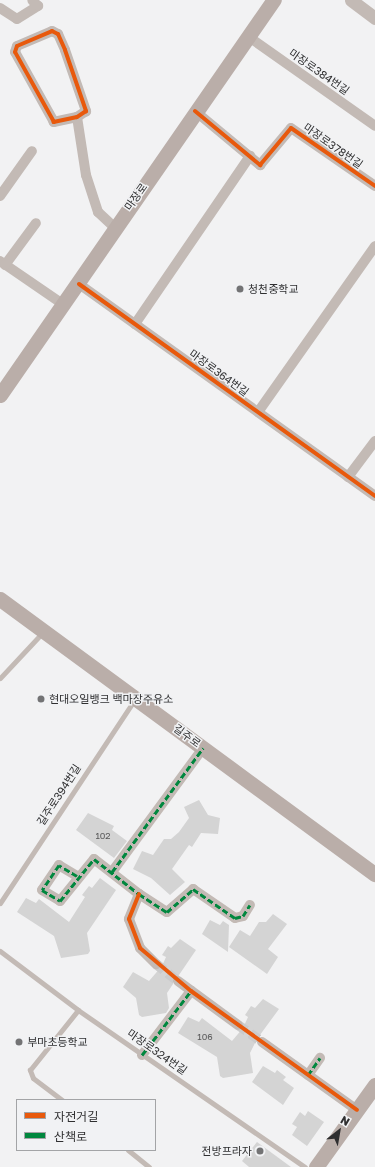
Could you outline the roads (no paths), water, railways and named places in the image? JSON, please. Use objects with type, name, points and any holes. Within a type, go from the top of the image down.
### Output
[{"type":"main road","name":"마장로","points":[[0,395],[64,305],[114,227],[274,0]]},
{"type":"main road","name":"길주로","points":[[0,599],[375,874]]},
{"type":"main road","points":[[316,1167],[375,1085]]},
{"type":"street","points":[[0,8],[17,20],[38,6],[32,0]]},
{"type":"street","points":[[351,0],[375,18]]},
{"type":"street","points":[[56,31],[86,107],[84,114],[77,117],[57,122],[51,120],[15,52],[16,46],[56,31]]},
{"type":"street","name":"마장로384번길","points":[[248,37],[375,126]]},
{"type":"street","name":"마장로378번길","points":[[195,112],[260,165],[291,128],[375,186]]},
{"type":"street","points":[[77,117],[86,175],[98,212],[114,227]]},
{"type":"street","points":[[0,196],[32,151]]},
{"type":"street","points":[[135,324],[250,156]]},
{"type":"street","points":[[36,223],[3,263],[64,305]]},
{"type":"street","points":[[258,412],[375,246]]},
{"type":"street","name":"마장로364번길","points":[[78,284],[375,496]]},
{"type":"street","points":[[348,477],[375,441]]},
{"type":"street","points":[[112,872],[203,748]]},
{"type":"street","points":[[77,876],[94,859],[139,894],[167,912],[193,889],[235,918],[243,916],[250,905]]},
{"type":"street","points":[[139,894],[129,919],[140,948],[156,964]]},
{"type":"street","points":[[178,981],[238,1024]]},
{"type":"street","points":[[142,1055],[191,990]]},
{"type":"street","points":[[262,1042],[357,1110]]},
{"type":"street","points":[[308,1075],[320,1058]]},
{"type":"lane","points":[[0,678],[43,631]]},
{"type":"lane","name":"길주로394번길","points":[[0,903],[135,698]]},
{"type":"lane","name":"마장로324번길","points":[[0,951],[78,1010],[305,1167]]},
{"type":"lane","points":[[61,1099],[33,1078],[30,1070],[78,1010]]},
{"type":"lane","points":[[129,1151],[150,1167]]},
{"type":"tunnel","points":[[156,964],[178,981]]},
{"type":"tunnel","points":[[238,1025],[262,1042]]},
{"type":"place","name":"청천중학교","points":[[240,289]]},
{"type":"place","name":"현대오일뱅크 백마장주유소","points":[[41,699]]},
{"type":"place","name":"부마초등학교","points":[[19,1042]]},
{"type":"place","name":"전방프라자","points":[[260,1151]]}]
